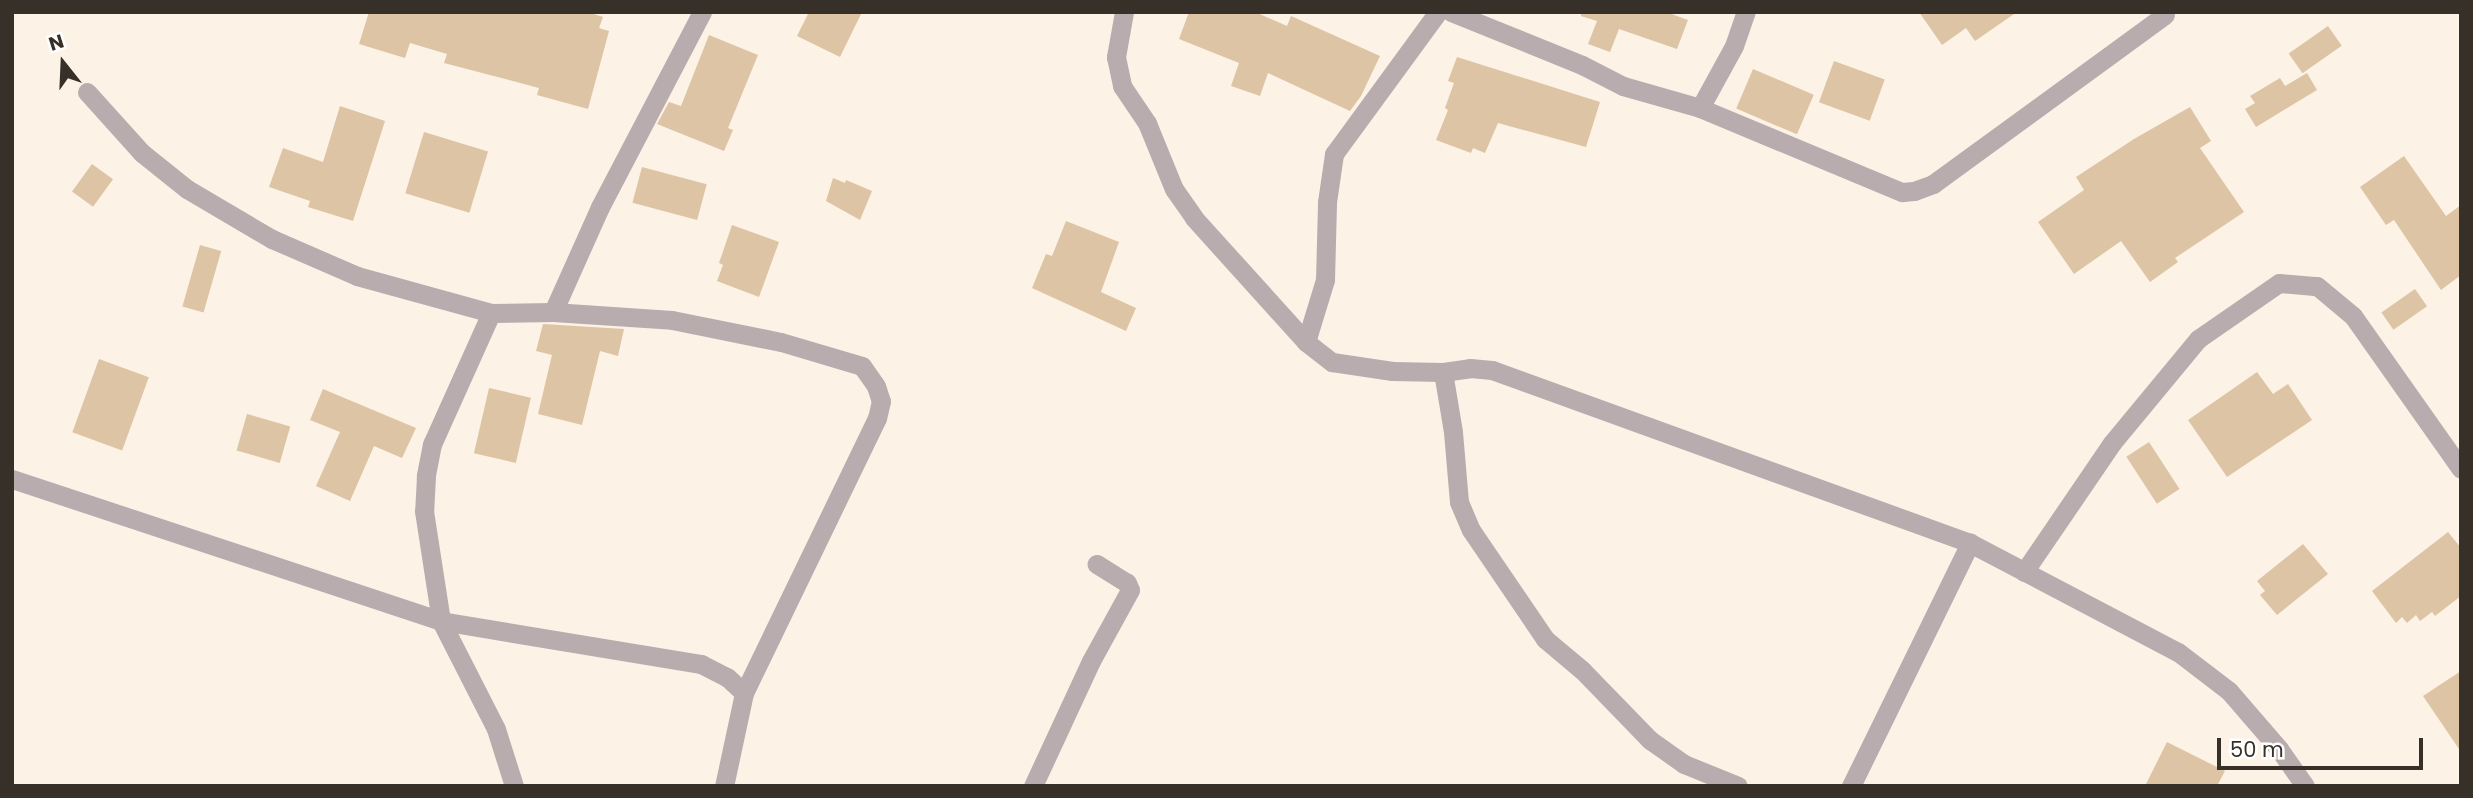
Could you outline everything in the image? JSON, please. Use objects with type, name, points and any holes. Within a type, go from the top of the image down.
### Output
[{"type":"street","points":[[553,312],[600,207],[702,12]]},
{"type":"street","points":[[1124,12],[1116,57],[1122,86],[1147,124],[1174,189],[1194,218],[1306,342],[1332,362],[1392,372],[1443,372],[1470,368],[1492,370],[1970,543],[2178,652],[2228,691],[2279,749],[2305,786]]},
{"type":"street","points":[[1306,342],[1325,280],[1327,202],[1334,154],[1438,12]]},
{"type":"street","points":[[1451,12],[1582,65],[1623,86],[1700,108],[1902,192],[1933,184],[2165,15]]},
{"type":"street","points":[[1700,108],[1728,58],[1746,12]]},
{"type":"street","points":[[87,92],[142,153],[187,189],[272,239],[357,276],[491,313],[553,312],[672,320],[781,342],[862,366],[876,386],[881,401],[877,418],[744,692],[724,786]]},
{"type":"street","points":[[2024,572],[2112,443],[2198,339],[2279,284],[2317,286],[2353,316],[2461,469]]},
{"type":"street","points":[[491,313],[432,444],[426,476],[424,511],[441,621],[496,729],[514,786]]},
{"type":"street","points":[[1443,372],[1453,432],[1459,502],[1471,530],[1545,639],[1582,670],[1650,740],[1684,764],[1738,786]]},
{"type":"street","points":[[12,478],[441,621],[701,664],[727,677],[744,692]]},
{"type":"street","points":[[1851,786],[1970,543]]},
{"type":"street","points":[[1033,786],[1091,661],[1130,590],[1127,583],[1097,564]]},
{"type":"building","points":[[369,12],[587,12],[603,17],[599,28],[609,31],[588,109],[537,95],[539,88],[444,63],[447,54],[410,43],[405,58],[359,44]]},
{"type":"building","points":[[809,12],[862,12],[840,57],[797,36]]},
{"type":"building","points":[[1189,12],[1255,12],[1287,26],[1291,16],[1380,56],[1361,96],[1350,111],[1268,73],[1260,96],[1231,86],[1239,63],[1179,39]]},
{"type":"building","points":[[1581,12],[1666,12],[1688,20],[1677,49],[1619,29],[1610,52],[1588,44],[1597,21],[1581,16]]},
{"type":"building","points":[[1919,12],[2017,12],[1975,41],[1966,28],[1942,45]]},
{"type":"building","points":[[2328,26],[2342,46],[2302,73],[2289,54]]},
{"type":"building","points":[[709,35],[758,55],[728,128],[733,130],[724,151],[657,124],[669,102],[681,106]]},
{"type":"building","points":[[1457,57],[1600,102],[1586,147],[1498,123],[1485,153],[1473,148],[1471,153],[1436,140],[1448,110],[1445,108],[1454,83],[1448,81]]},
{"type":"building","points":[[1834,61],[1885,79],[1870,121],[1819,102]]},
{"type":"building","points":[[1753,69],[1814,95],[1797,134],[1736,109]]},
{"type":"building","points":[[2307,73],[2317,90],[2256,127],[2245,109],[2255,103],[2250,96],[2280,78],[2285,86]]},
{"type":"building","points":[[340,106],[385,121],[353,221],[308,207],[310,201],[269,187],[283,148],[323,162]]},
{"type":"building","points":[[2190,107],[2211,141],[2200,148],[2244,212],[2175,258],[2178,262],[2150,282],[2121,241],[2074,274],[2038,222],[2084,190],[2076,177]]},
{"type":"building","points":[[424,132],[488,152],[469,213],[405,193]]},
{"type":"building","points":[[2404,156],[2446,216],[2461,205],[2461,275],[2441,290],[2394,220],[2386,225],[2360,187]]},
{"type":"building","points":[[92,164],[113,179],[93,207],[72,192]]},
{"type":"building","points":[[642,167],[707,184],[697,220],[632,203]]},
{"type":"building","points":[[833,178],[845,183],[846,180],[872,191],[860,220],[826,201]]},
{"type":"building","points":[[1066,221],[1119,242],[1101,292],[1136,308],[1126,331],[1032,288],[1046,254],[1052,256]]},
{"type":"building","points":[[732,225],[779,242],[759,297],[717,281],[723,265],[719,263]]},
{"type":"building","points":[[200,245],[221,251],[204,313],[182,307]]},
{"type":"building","points":[[2415,289],[2427,306],[2393,330],[2381,313]]},
{"type":"building","points":[[543,324],[624,329],[618,356],[600,351],[582,425],[538,414],[552,355],[536,351]]},
{"type":"building","points":[[99,359],[149,377],[122,450],[72,432]]},
{"type":"building","points":[[2257,372],[2273,394],[2288,384],[2312,420],[2227,477],[2188,420]]},
{"type":"building","points":[[489,388],[531,398],[516,463],[474,453]]},
{"type":"building","points":[[323,389],[416,428],[402,458],[374,446],[350,501],[316,486],[340,432],[310,420]]},
{"type":"building","points":[[247,414],[290,426],[280,463],[237,451]]},
{"type":"building","points":[[2149,442],[2179,489],[2157,504],[2126,457]]},
{"type":"building","points":[[2448,532],[2461,548],[2461,596],[2435,616],[2432,612],[2420,621],[2416,615],[2407,623],[2402,617],[2396,623],[2372,591]]},
{"type":"building","points":[[2303,544],[2328,574],[2277,615],[2260,595],[2265,591],[2257,581]]},
{"type":"building","points":[[2461,671],[2461,752],[2423,696]]},
{"type":"building","points":[[2167,742],[2225,771],[2217,786],[2145,786]]}]
